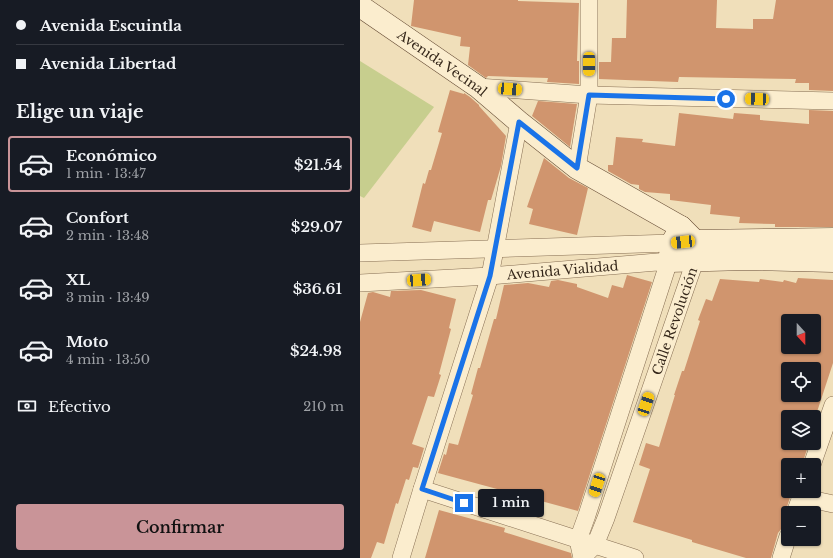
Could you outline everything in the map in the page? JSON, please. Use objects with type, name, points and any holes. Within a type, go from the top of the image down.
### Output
[{"type":"street","points":[[577,168],[589,95],[589,0]]},
{"type":"street","name":"Avenida Vecinal","points":[[360,6],[478,86],[519,122],[577,168],[682,247]]},
{"type":"street","points":[[478,86],[589,95],[833,101]]},
{"type":"street","points":[[401,558],[490,276],[519,122]]},
{"type":"street","name":"Avenida Vialidad","points":[[360,253],[494,249],[682,247],[833,239]]},
{"type":"street","name":"Avenida Vialidad","points":[[360,283],[490,276],[682,247],[747,259],[833,261]]},
{"type":"street","name":"Calle Revolución","points":[[582,558],[578,540],[682,247]]},
{"type":"street","name":"Calle Revolución","points":[[582,558],[595,545],[606,518],[682,247]]},
{"type":"street","points":[[814,458],[833,405]]},
{"type":"street","points":[[422,489],[635,558]]},
{"type":"street","points":[[800,500],[833,504]]},
{"type":"street","points":[[781,558],[785,546]]},
{"type":"green space","points":[[360,61],[434,107],[364,198],[360,196]]},
{"type":"building","points":[[414,0],[518,0],[579,3],[577,61],[579,61],[579,84],[547,82],[548,78],[488,76],[486,78],[468,65],[470,47],[460,46],[461,37],[411,26]]},
{"type":"building","points":[[627,0],[717,0],[716,28],[753,29],[753,19],[773,19],[776,0],[833,0],[833,91],[809,90],[809,83],[795,83],[796,79],[679,77],[678,82],[599,79],[599,62],[611,62],[612,38],[626,38]]},
{"type":"building","points":[[450,90],[464,93],[470,97],[506,136],[501,166],[491,200],[488,200],[480,232],[434,221],[431,232],[412,227],[423,183],[425,184],[429,170],[431,170],[442,133],[438,132]]},
{"type":"building","points":[[538,101],[577,104],[570,147],[532,116]]},
{"type":"building","points":[[809,110],[833,111],[833,227],[775,227],[775,224],[739,223],[740,217],[710,214],[711,205],[670,200],[670,194],[645,192],[639,189],[639,185],[631,184],[608,171],[608,165],[613,165],[616,137],[643,139],[642,142],[675,146],[679,113],[733,119],[734,113],[760,115],[760,120],[809,124]]},
{"type":"building","points":[[544,158],[569,178],[588,188],[577,235],[529,224],[533,209],[527,207]]},
{"type":"building","points":[[627,275],[652,282],[578,511],[438,473],[444,454],[446,455],[449,443],[458,445],[473,395],[471,394],[478,368],[480,368],[494,319],[496,319],[504,285],[528,283],[549,287],[551,281],[558,280],[577,284],[577,287],[608,298],[612,285],[623,288]]},
{"type":"building","points":[[798,278],[833,280],[833,363],[821,400],[821,362],[781,362],[781,402],[820,402],[818,410],[781,410],[781,450],[807,450],[804,458],[781,458],[781,498],[790,498],[787,506],[781,506],[781,529],[778,533],[771,558],[746,558],[633,522],[650,469],[639,465],[646,443],[659,447],[674,395],[682,371],[684,371],[700,321],[698,320],[706,299],[712,301],[720,279],[759,282],[760,279],[783,282],[784,280],[796,283]]},
{"type":"building","points":[[421,290],[456,299],[449,328],[451,329],[439,374],[441,375],[434,397],[428,396],[412,444],[424,448],[418,468],[413,467],[409,480],[406,479],[398,504],[396,503],[384,544],[377,542],[371,558],[360,558],[360,322],[368,293],[373,292],[390,297],[391,291]]},
{"type":"building","points":[[439,510],[505,528],[504,532],[571,553],[572,558],[425,558]]},
{"type":"route","points":[[464,503],[422,489],[490,276],[519,122],[577,168],[589,95],[726,99]]}]
